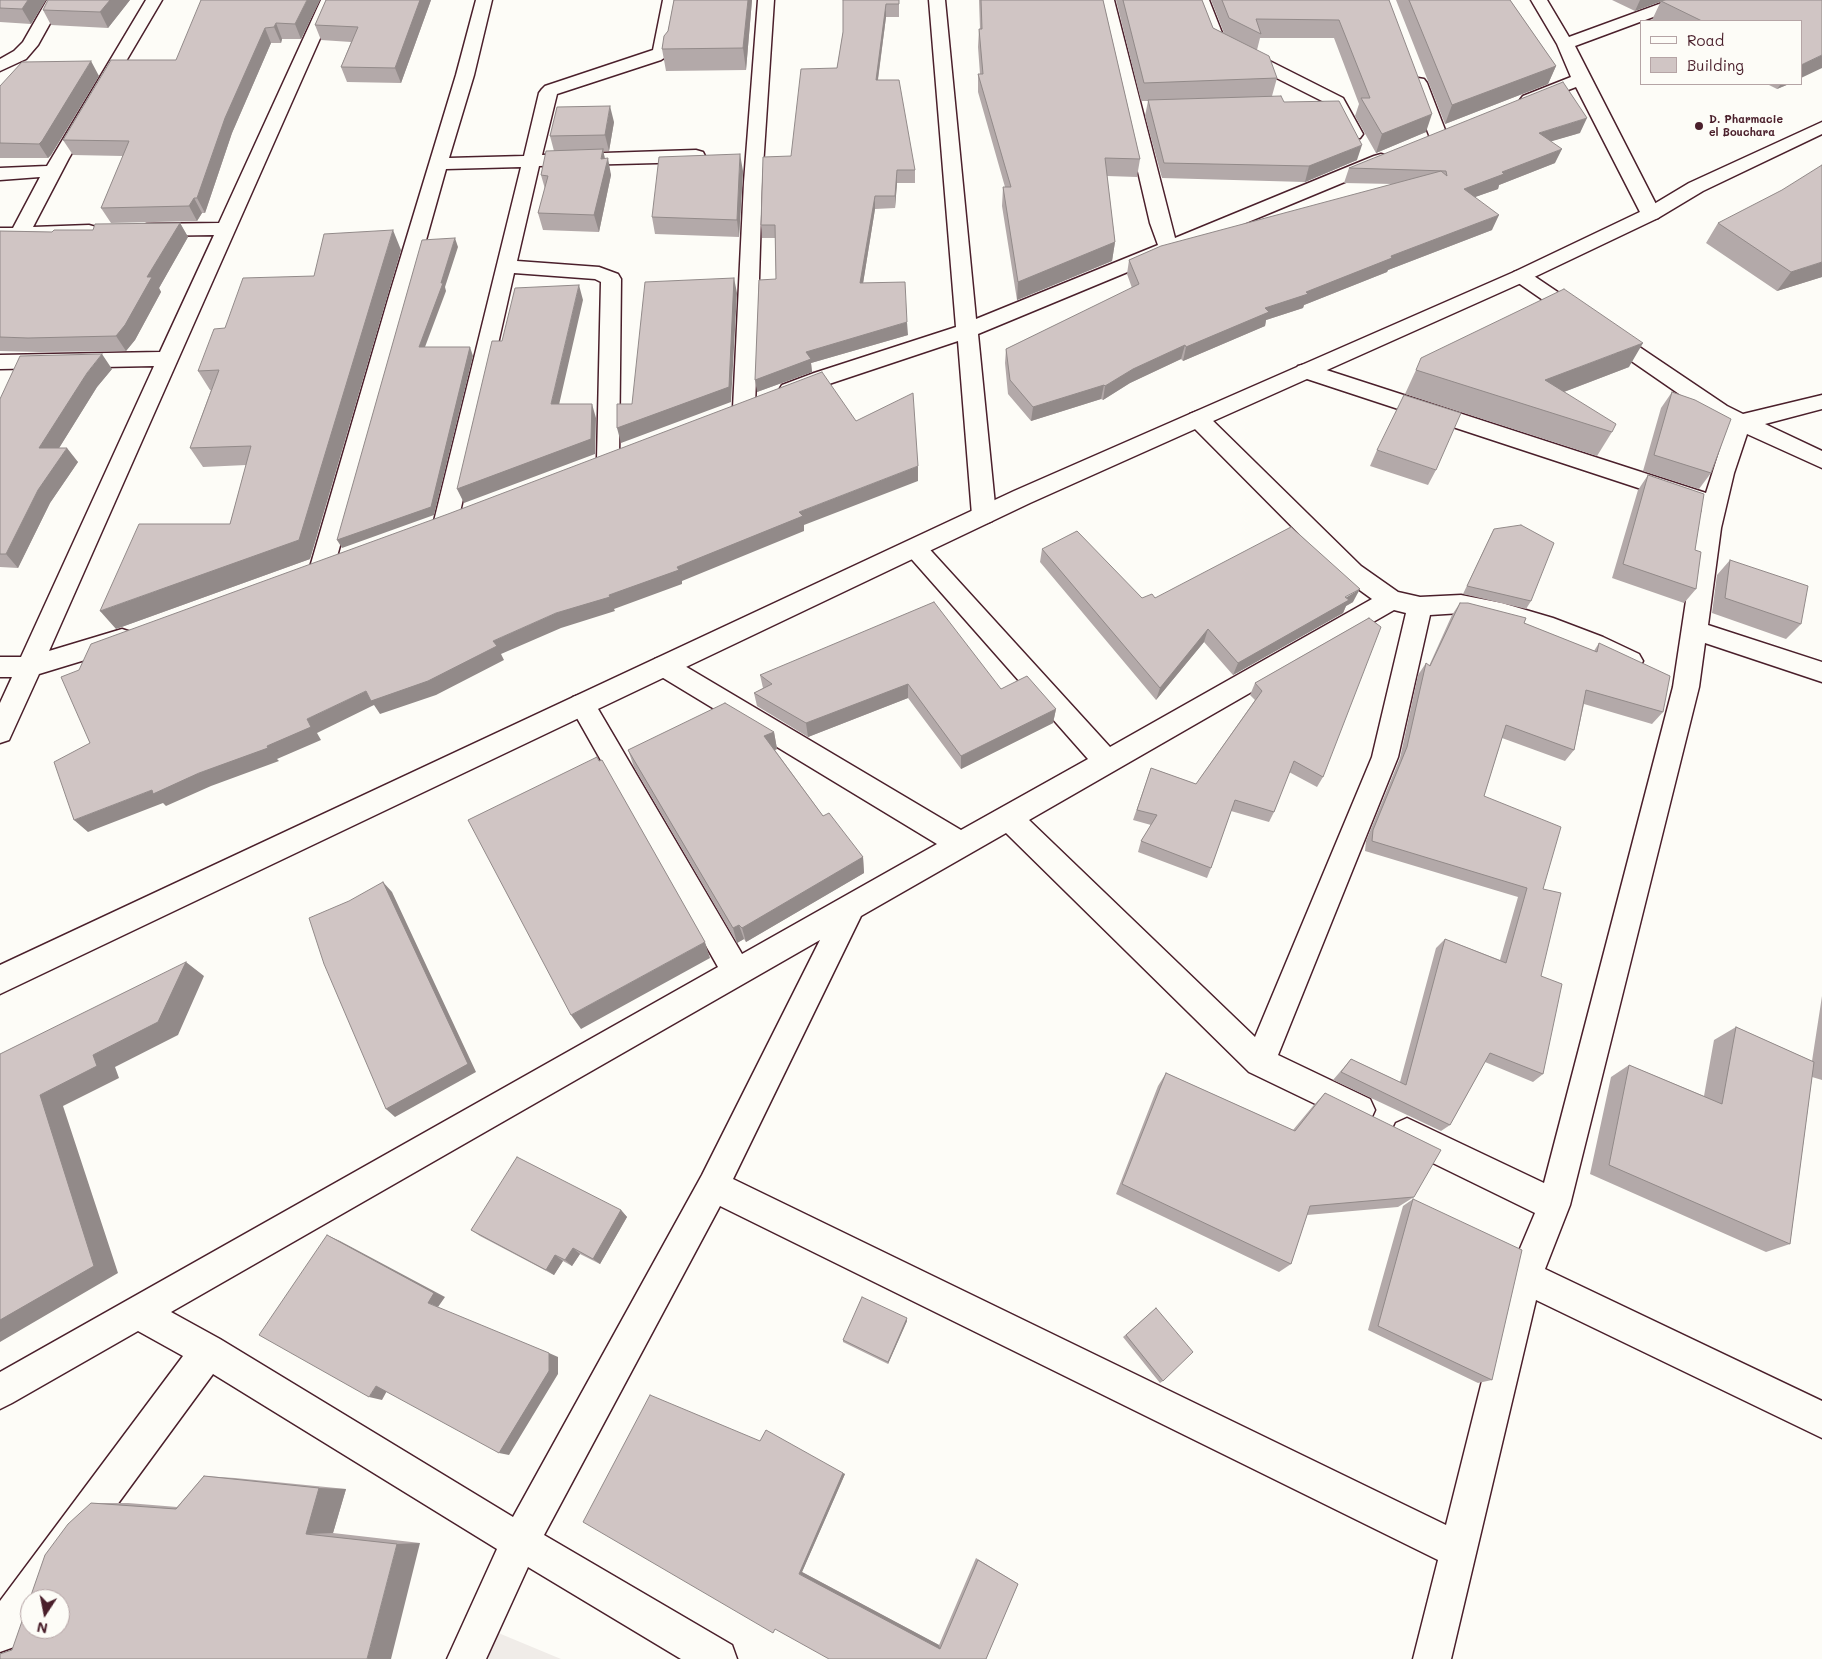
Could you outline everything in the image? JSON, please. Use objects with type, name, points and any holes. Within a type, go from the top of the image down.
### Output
[{"type":"street","points":[[0,66],[8,64],[30,45],[55,0]]},
{"type":"street","points":[[20,233],[154,0]]},
{"type":"street","points":[[0,732],[329,0]]},
{"type":"street","points":[[347,558],[312,570],[439,164],[465,75],[484,0]]},
{"type":"street","points":[[447,521],[548,93],[551,90],[655,56],[661,52],[671,0]]},
{"type":"street","points":[[766,0],[755,154],[750,405],[822,378],[967,331],[1396,153]]},
{"type":"street","points":[[936,0],[984,515]]},
{"type":"street","points":[[1106,0],[1160,223],[1168,248]]},
{"type":"street","points":[[1201,0],[1217,41],[1337,102],[1371,164]]},
{"type":"street","points":[[1539,0],[1565,44],[1581,79],[1651,214]]},
{"type":"street","points":[[1565,44],[1685,0]]},
{"type":"street","points":[[1410,63],[1439,135]]},
{"type":"street","points":[[1510,107],[1581,79]]},
{"type":"street","points":[[1298,103],[1337,102]]},
{"type":"street","points":[[1133,109],[1152,108]]},
{"type":"street","points":[[0,980],[984,515],[1521,276],[1651,214],[1696,187],[1822,127]]},
{"type":"street","points":[[735,155],[755,154]]},
{"type":"street","points":[[439,164],[716,156]]},
{"type":"street","points":[[0,174],[54,171]]},
{"type":"street","points":[[127,230],[226,229]]},
{"type":"street","points":[[0,234],[107,230]]},
{"type":"street","points":[[506,266],[599,273],[611,279],[608,459]]},
{"type":"street","points":[[1521,276],[1719,411],[1822,460]]},
{"type":"street","points":[[0,362],[168,359]]},
{"type":"street","points":[[1306,371],[1716,505]]},
{"type":"street","points":[[1740,422],[1822,402]]},
{"type":"street","points":[[1198,419],[1352,572],[1391,600],[1420,606],[1461,604],[1502,613],[1594,644],[1669,679]]},
{"type":"street","points":[[1432,1659],[1525,1277],[1554,1205],[1669,679],[1695,630],[1709,528],[1723,473],[1740,422]]},
{"type":"street","points":[[914,548],[1107,762]]},
{"type":"street","points":[[0,1391],[1391,600]]},
{"type":"street","points":[[1260,1062],[1385,757],[1420,606]]},
{"type":"street","points":[[1695,630],[1822,672]]},
{"type":"street","points":[[0,667],[29,667],[97,648],[144,631]]},
{"type":"street","points":[[664,666],[962,845]]},
{"type":"street","points":[[582,704],[737,972]]},
{"type":"street","points":[[1009,818],[1260,1062],[1554,1205]]},
{"type":"street","points":[[466,1659],[520,1542],[714,1186],[850,909]]},
{"type":"street","points":[[714,1186],[1458,1550]]},
{"type":"street","points":[[1525,1277],[1822,1420]]},
{"type":"street","points":[[138,1313],[208,1351],[520,1542],[718,1659]]},
{"type":"street","points":[[0,1633],[208,1351]]},
{"type":"shaded area","points":[[496,1632],[561,1659],[488,1659]]},
{"type":"building","points":[[0,0],[28,0],[22,9],[0,8]]},
{"type":"building","points":[[48,0],[110,0],[100,12],[43,10]]},
{"type":"building","points":[[201,0],[307,0],[295,24],[276,23],[274,27],[265,28],[225,118],[197,198],[194,198],[189,206],[101,208],[129,141],[63,140],[111,60],[176,60]]},
{"type":"building","points":[[326,0],[420,0],[395,68],[341,67],[358,27],[315,25]]},
{"type":"building","points":[[674,0],[748,0],[743,48],[662,49],[664,36],[668,31]]},
{"type":"building","points":[[843,0],[899,0],[899,4],[886,4],[876,80],[899,80],[915,170],[897,170],[895,196],[875,196],[860,283],[905,282],[907,322],[806,352],[811,359],[755,380],[759,280],[776,279],[775,225],[761,225],[763,157],[791,156],[801,69],[837,68],[843,32]]},
{"type":"building","points":[[981,0],[1103,0],[1140,159],[1105,158],[1115,242],[1018,282],[1003,187],[1011,187],[978,74],[983,74],[979,29],[982,29]]},
{"type":"building","points":[[1123,0],[1202,0],[1213,28],[1269,56],[1277,78],[1144,83]]},
{"type":"building","points":[[1222,0],[1389,0],[1432,114],[1382,134],[1361,98],[1370,98],[1339,20],[1256,19],[1261,34],[1229,18]]},
{"type":"building","points":[[1409,0],[1510,0],[1556,66],[1452,105]]},
{"type":"building","points":[[1822,0],[1822,55],[1802,65],[1802,20],[1700,20],[1661,1]]},
{"type":"building","points":[[91,61],[39,144],[0,143],[0,86],[22,62]]},
{"type":"building","points":[[1563,82],[1587,118],[1539,133],[1562,149],[1464,189],[1499,215],[1391,256],[1392,258],[1306,292],[1308,294],[1265,308],[1269,312],[1186,347],[1185,345],[1133,369],[1105,386],[1033,407],[1010,380],[1006,349],[1139,284],[1129,260],[1161,246],[1441,171],[1447,176],[1446,171],[1349,168]]},
{"type":"building","points":[[1281,96],[1284,102],[1339,101],[1362,145],[1309,166],[1164,163],[1148,100]]},
{"type":"building","points":[[610,106],[605,135],[550,136],[557,107]]},
{"type":"building","points":[[603,149],[601,159],[608,158],[594,215],[538,213],[548,176],[541,175],[546,151]]},
{"type":"building","points":[[740,154],[737,220],[652,217],[659,157]]},
{"type":"building","points":[[1822,165],[1822,262],[1791,272],[1718,223],[1782,190]]},
{"type":"building","points":[[180,223],[147,277],[152,277],[125,325],[116,336],[0,337],[0,231],[52,232],[54,230],[93,230],[95,224]]},
{"type":"building","points":[[393,230],[299,540],[100,611],[139,524],[230,524],[251,446],[190,448],[219,370],[198,371],[214,329],[225,328],[243,278],[314,276],[324,234]]},
{"type":"building","points":[[455,238],[441,283],[443,283],[419,347],[470,347],[431,507],[337,540],[422,240]]},
{"type":"building","points":[[734,278],[729,387],[617,428],[617,404],[632,404],[645,282]]},
{"type":"building","points":[[579,285],[551,404],[592,404],[591,439],[457,489],[492,341],[502,341],[515,288]]},
{"type":"building","points":[[1564,289],[1643,343],[1545,380],[1616,424],[1612,432],[1416,370],[1421,358]]},
{"type":"building","points":[[102,354],[87,373],[39,448],[67,448],[38,490],[6,554],[0,554],[0,399],[20,356]]},
{"type":"building","points":[[822,372],[856,421],[913,393],[918,466],[799,512],[803,516],[677,567],[679,570],[609,595],[610,597],[556,613],[493,641],[497,646],[428,681],[371,701],[366,691],[307,719],[311,727],[267,746],[268,748],[199,773],[153,794],[152,790],[74,820],[54,762],[90,743],[61,677],[79,670],[91,644],[448,514]]},
{"type":"building","points":[[1672,392],[1695,400],[1731,419],[1711,473],[1654,455]]},
{"type":"building","points":[[1404,395],[1461,413],[1436,470],[1377,450]]},
{"type":"building","points":[[1648,475],[1704,494],[1695,550],[1701,552],[1696,589],[1623,564]]},
{"type":"building","points":[[1521,525],[1554,543],[1531,601],[1467,586],[1494,529]]},
{"type":"building","points":[[1291,527],[1360,589],[1345,597],[1349,600],[1238,663],[1208,629],[1160,688],[1042,549],[1077,531],[1142,598],[1152,594],[1155,598]]},
{"type":"building","points":[[1730,560],[1808,586],[1801,624],[1725,598]]},
{"type":"building","points":[[934,602],[1001,689],[1027,676],[1056,709],[961,756],[908,684],[806,723],[754,693],[772,684],[760,675]]},
{"type":"building","points":[[1460,603],[1468,603],[1526,618],[1524,623],[1597,652],[1599,643],[1670,676],[1663,712],[1586,690],[1574,750],[1506,725],[1484,796],[1561,827],[1543,889],[1561,893],[1541,976],[1562,984],[1543,1074],[1490,1053],[1450,1125],[1341,1072],[1351,1059],[1406,1085],[1445,939],[1506,963],[1527,888],[1372,841],[1373,830],[1407,747],[1426,663],[1430,666]]},
{"type":"building","points":[[1369,618],[1381,627],[1323,777],[1294,761],[1274,812],[1235,800],[1211,868],[1141,841],[1157,815],[1137,810],[1151,768],[1196,784],[1262,691],[1255,683]]},
{"type":"building","points":[[725,703],[774,732],[764,736],[823,816],[829,813],[863,857],[742,928],[739,925],[733,928],[628,750]]},
{"type":"building","points":[[597,757],[599,761],[602,760],[705,942],[571,1015],[468,820]]},
{"type":"building","points":[[383,882],[468,1064],[386,1109],[324,964],[309,918],[349,901]]},
{"type":"building","points":[[186,962],[158,1022],[93,1055],[97,1066],[40,1095],[94,1266],[0,1320],[0,1054]]},
{"type":"building","points":[[1736,1027],[1814,1062],[1790,1244],[1609,1165],[1629,1065],[1722,1104]]},
{"type":"building","points":[[1166,1073],[1295,1131],[1325,1093],[1441,1150],[1414,1197],[1310,1206],[1291,1264],[1122,1184]]},
{"type":"building","points":[[517,1157],[621,1210],[593,1259],[573,1248],[565,1260],[555,1255],[546,1270],[471,1230]]},
{"type":"building","points":[[1413,1199],[1522,1250],[1492,1380],[1378,1326]]},
{"type":"building","points":[[327,1235],[434,1293],[428,1303],[549,1353],[549,1371],[499,1453],[376,1386],[369,1397],[259,1335]]},
{"type":"building","points":[[862,1297],[907,1318],[888,1362],[843,1340]]},
{"type":"building","points":[[1156,1308],[1193,1352],[1163,1381],[1126,1335]]},
{"type":"building","points":[[650,1395],[760,1441],[766,1430],[843,1473],[799,1574],[940,1649],[978,1560],[1018,1584],[986,1659],[829,1659],[775,1629],[773,1633],[583,1522]]},
{"type":"building","points":[[204,1476],[319,1488],[306,1534],[397,1544],[367,1659],[0,1659],[0,1654],[12,1650],[20,1627],[20,1639],[70,1639],[70,1589],[33,1589],[45,1555],[68,1524],[91,1503],[176,1509]]},
{"type":"place","name":"D. Pharmacie el Bouchara","points":[[1699,126]]}]
